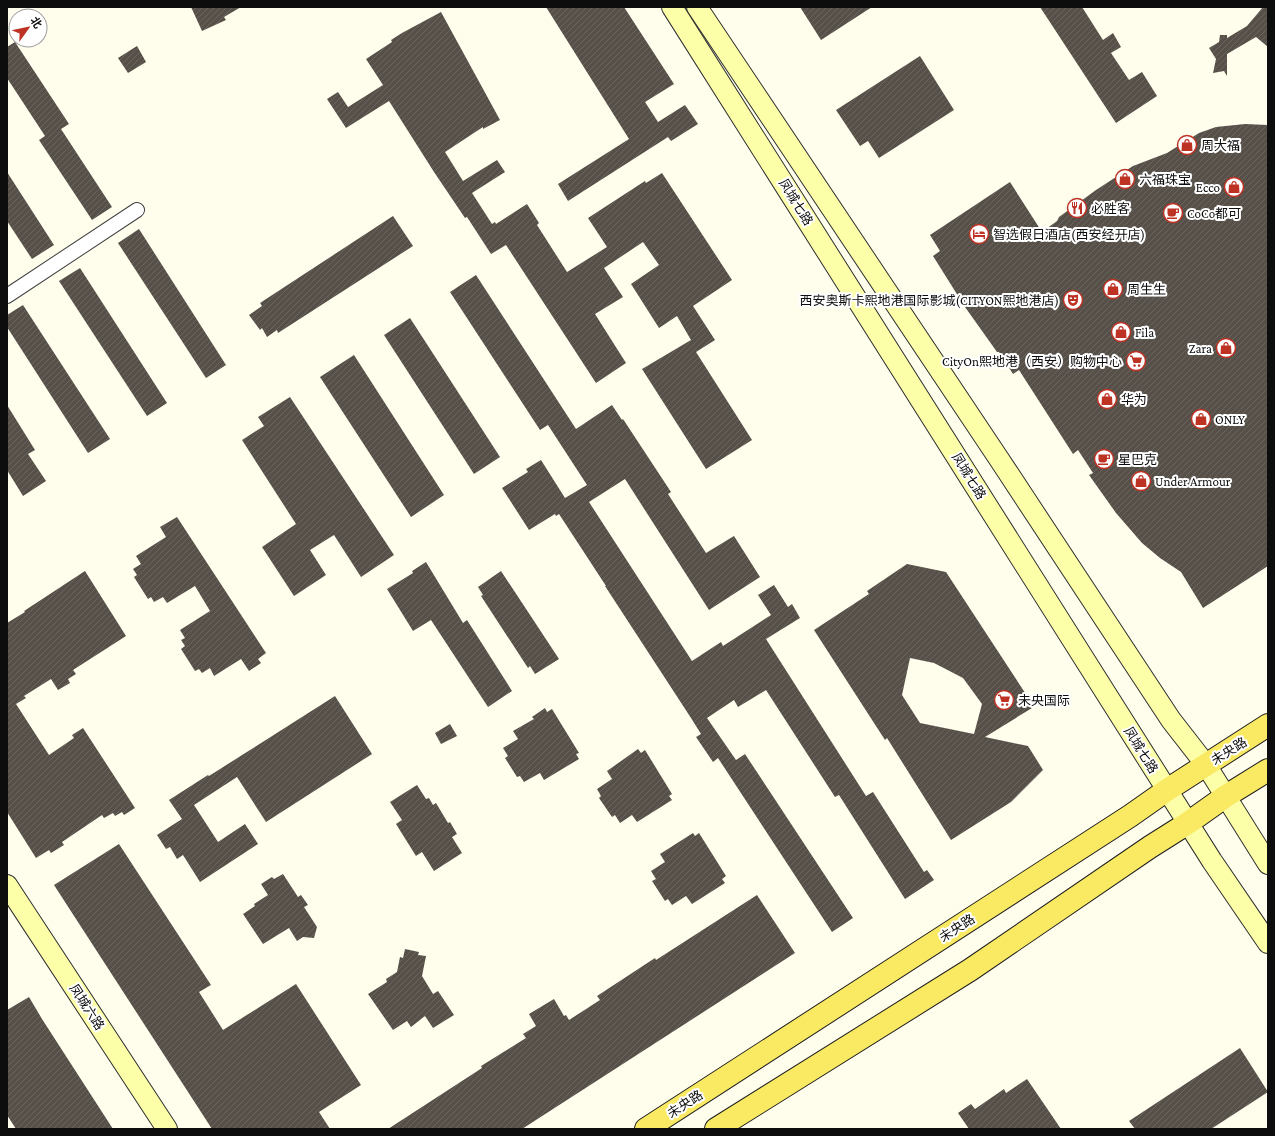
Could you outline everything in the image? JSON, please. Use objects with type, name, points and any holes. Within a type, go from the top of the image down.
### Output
[{"type":"main road","name":"未央路","points":[[646,1129],[1268,725]]},
{"type":"main road","points":[[716,1129],[970,970],[1150,847],[1268,770]]},
{"type":"street","name":"凤城七路","points":[[672,7],[1212,861],[1268,943]]},
{"type":"street","name":"凤城七路","points":[[697,7],[1000,459],[1171,720],[1206,765],[1268,864]]},
{"type":"street","points":[[7,296],[137,210]]},
{"type":"street","name":"凤城六路","points":[[7,885],[168,1129]]},
{"type":"building","points":[[191,7],[241,7],[224,17],[226,20],[202,31]]},
{"type":"building","points":[[546,7],[624,7],[674,84],[645,102],[658,122],[685,105],[698,124],[671,141],[668,137],[568,201],[558,184],[629,139]]},
{"type":"building","points":[[800,7],[872,7],[821,40]]},
{"type":"building","points":[[1040,7],[1082,7],[1103,40],[1113,33],[1121,47],[1111,53],[1129,80],[1142,72],[1157,96],[1116,123]]},
{"type":"building","points":[[1263,7],[1268,7],[1268,47],[1256,37],[1227,54],[1227,76],[1224,71],[1213,73],[1216,59],[1209,48],[1219,42],[1220,35],[1227,35],[1227,38],[1247,26]]},
{"type":"building","points":[[441,12],[500,120],[483,129],[483,127],[445,152],[463,181],[497,160],[505,172],[472,193],[492,224],[495,222],[496,224],[527,204],[539,223],[537,225],[567,272],[607,247],[588,218],[645,181],[646,183],[662,173],[732,280],[693,306],[715,340],[696,352],[752,440],[706,469],[642,369],[691,340],[677,316],[659,328],[631,284],[659,265],[643,242],[604,268],[623,297],[595,314],[626,363],[596,383],[506,245],[491,254],[467,217],[465,218],[434,172],[389,101],[346,128],[327,99],[338,92],[348,107],[383,85],[366,59],[392,42],[391,40],[402,33]]},
{"type":"building","points":[[137,46],[146,62],[128,73],[118,58]]},
{"type":"building","points":[[7,47],[19,48],[69,124],[61,129],[112,207],[92,220],[39,140],[45,136],[7,78]]},
{"type":"building","points":[[920,56],[954,110],[879,158],[868,141],[860,146],[836,110]]},
{"type":"building","name":"CityOn熙地港（西安）购物中心","points":[[1245,124],[1268,125],[1268,566],[1203,608],[1181,572],[1160,558],[1142,543],[1116,513],[1089,475],[1093,473],[1078,450],[1073,454],[1019,370],[1013,374],[999,352],[997,352],[965,307],[933,256],[940,251],[930,235],[1010,182],[1042,232],[1057,221],[1059,217],[1096,190],[1133,166],[1167,153],[1199,133],[1216,127]]},
{"type":"building","points":[[7,172],[54,245],[32,259],[7,221]]},
{"type":"building","points":[[393,216],[413,246],[278,333],[277,330],[267,337],[262,328],[260,330],[249,315],[262,306],[260,303]]},
{"type":"building","points":[[139,229],[226,365],[206,378],[118,243]]},
{"type":"building","points":[[80,268],[167,403],[147,416],[59,281]]},
{"type":"building","points":[[476,275],[576,429],[612,405],[622,420],[623,419],[671,492],[668,494],[706,553],[734,536],[760,577],[709,610],[625,479],[589,502],[692,661],[721,642],[723,646],[771,615],[758,595],[774,585],[788,607],[792,604],[800,618],[766,639],[866,796],[873,792],[924,872],[927,870],[934,880],[905,899],[839,795],[835,797],[766,690],[738,707],[734,700],[707,718],[736,760],[745,754],[853,918],[832,932],[718,758],[713,762],[696,737],[701,734],[559,514],[556,516],[555,514],[529,530],[502,488],[528,472],[526,469],[541,460],[565,498],[587,485],[548,425],[540,430],[450,292]]},
{"type":"building","points":[[23,305],[110,439],[88,453],[7,327],[7,315]]},
{"type":"building","points":[[410,318],[500,457],[474,474],[384,335]]},
{"type":"building","points":[[354,355],[444,495],[411,517],[320,377]]},
{"type":"building","points":[[290,397],[394,555],[361,577],[334,535],[310,550],[326,575],[294,596],[262,547],[296,524],[242,440],[264,426],[258,417]]},
{"type":"building","points":[[7,405],[35,450],[28,454],[46,481],[23,496],[7,470]]},
{"type":"building","points":[[177,517],[266,653],[258,659],[261,663],[249,671],[241,659],[214,676],[210,668],[202,673],[199,669],[195,671],[181,649],[185,646],[181,640],[185,638],[180,630],[210,611],[195,586],[167,603],[163,597],[154,602],[151,597],[148,599],[134,577],[137,575],[133,569],[141,564],[136,556],[166,537],[160,527]]},
{"type":"building","points":[[426,562],[463,623],[467,620],[512,691],[488,707],[431,620],[413,631],[387,589],[413,573],[412,571]]},
{"type":"building","name":"未央国际","points":[[907,564],[946,572],[1031,702],[1032,708],[985,737],[1028,746],[1043,770],[1011,802],[951,840],[887,738],[885,740],[814,630],[869,594],[867,591]],"holes":[[[910,658],[934,663],[963,678],[982,704],[974,734],[920,723],[902,695]]]},
{"type":"building","points":[[85,571],[126,636],[73,670],[76,674],[68,679],[70,683],[58,690],[51,679],[24,696],[26,698],[16,704],[49,755],[74,738],[72,735],[83,728],[135,808],[124,815],[122,812],[115,816],[113,813],[104,818],[102,815],[62,842],[64,845],[51,853],[49,850],[36,858],[7,812],[7,623]]},
{"type":"building","points":[[501,571],[559,659],[535,674],[530,666],[528,668],[481,596],[483,595],[478,587]]},
{"type":"building","points":[[335,696],[372,754],[266,822],[237,777],[194,805],[218,842],[245,824],[258,844],[200,882],[183,855],[177,859],[170,847],[166,849],[157,835],[182,819],[169,800]]},
{"type":"building","points":[[545,708],[547,712],[552,709],[579,753],[576,754],[579,759],[544,780],[540,773],[524,782],[520,776],[517,777],[505,758],[508,756],[503,748],[518,739],[513,731],[534,719],[532,717]]},
{"type":"building","points":[[450,724],[457,736],[441,744],[435,733]]},
{"type":"building","points":[[638,749],[641,753],[645,750],[672,794],[669,796],[672,800],[637,822],[632,815],[620,823],[615,815],[612,817],[599,798],[601,796],[597,789],[612,779],[607,771]]},
{"type":"building","points":[[417,785],[426,799],[429,798],[433,805],[436,803],[448,823],[450,822],[457,834],[452,837],[462,853],[434,871],[422,852],[416,856],[396,824],[402,820],[390,802]]},
{"type":"building","points":[[693,833],[695,836],[699,833],[726,876],[722,879],[725,883],[692,904],[686,896],[672,905],[668,899],[665,901],[652,881],[656,879],[651,871],[665,862],[660,854]]},
{"type":"building","points":[[119,844],[211,985],[199,992],[223,1030],[296,984],[361,1085],[319,1112],[330,1129],[212,1129],[54,885]]},
{"type":"building","points":[[283,874],[298,897],[301,895],[308,905],[304,907],[317,927],[314,938],[303,937],[297,941],[289,928],[263,944],[243,914],[255,906],[254,904],[268,895],[261,884],[272,877],[274,879]]},
{"type":"building","points":[[757,895],[795,953],[522,1129],[388,1129],[482,1068],[481,1066],[526,1038],[523,1034],[536,1026],[529,1014],[554,999],[564,1016],[566,1015],[569,1020],[600,1000],[597,996]]},
{"type":"building","points":[[405,949],[419,952],[418,955],[426,956],[422,976],[433,994],[438,991],[454,1015],[433,1028],[425,1016],[411,1027],[407,1021],[393,1030],[368,994],[387,982],[386,979],[397,972],[400,957],[403,958]]},
{"type":"building","points":[[29,997],[113,1129],[16,1129],[7,1115],[7,1010]]},
{"type":"building","points":[[1240,1048],[1268,1092],[1211,1129],[1135,1129],[1129,1121]]},
{"type":"building","points":[[1027,1079],[1061,1129],[969,1129],[958,1113],[971,1104],[975,1109],[1004,1089],[1006,1093]]},
{"type":"place","name":"周大福","points":[[1187,145]]},
{"type":"place","name":"六福珠宝","points":[[1125,179]]},
{"type":"place","name":"Ecco","points":[[1234,187]]},
{"type":"place","name":"必胜客","points":[[1077,208]]},
{"type":"place","name":"CoCo都可","points":[[1173,213]]},
{"type":"place","name":"智选假日酒店(西安经开店)","points":[[979,234]]},
{"type":"place","name":"周生生","points":[[1113,289]]},
{"type":"place","name":"西安奥斯卡熙地港国际影城(CITYON熙地港店)","points":[[1073,300]]},
{"type":"place","name":"Fila","points":[[1121,332]]},
{"type":"place","name":"Zara","points":[[1226,348]]},
{"type":"place","name":"CityOn熙地港（西安）购物中心","points":[[1136,361]]},
{"type":"place","name":"华为","points":[[1107,399]]},
{"type":"place","name":"ONLY","points":[[1201,419]]},
{"type":"place","name":"星巴克","points":[[1104,459]]},
{"type":"place","name":"Under Armour","points":[[1141,481]]},
{"type":"place","name":"未央国际","points":[[1004,700]]}]
